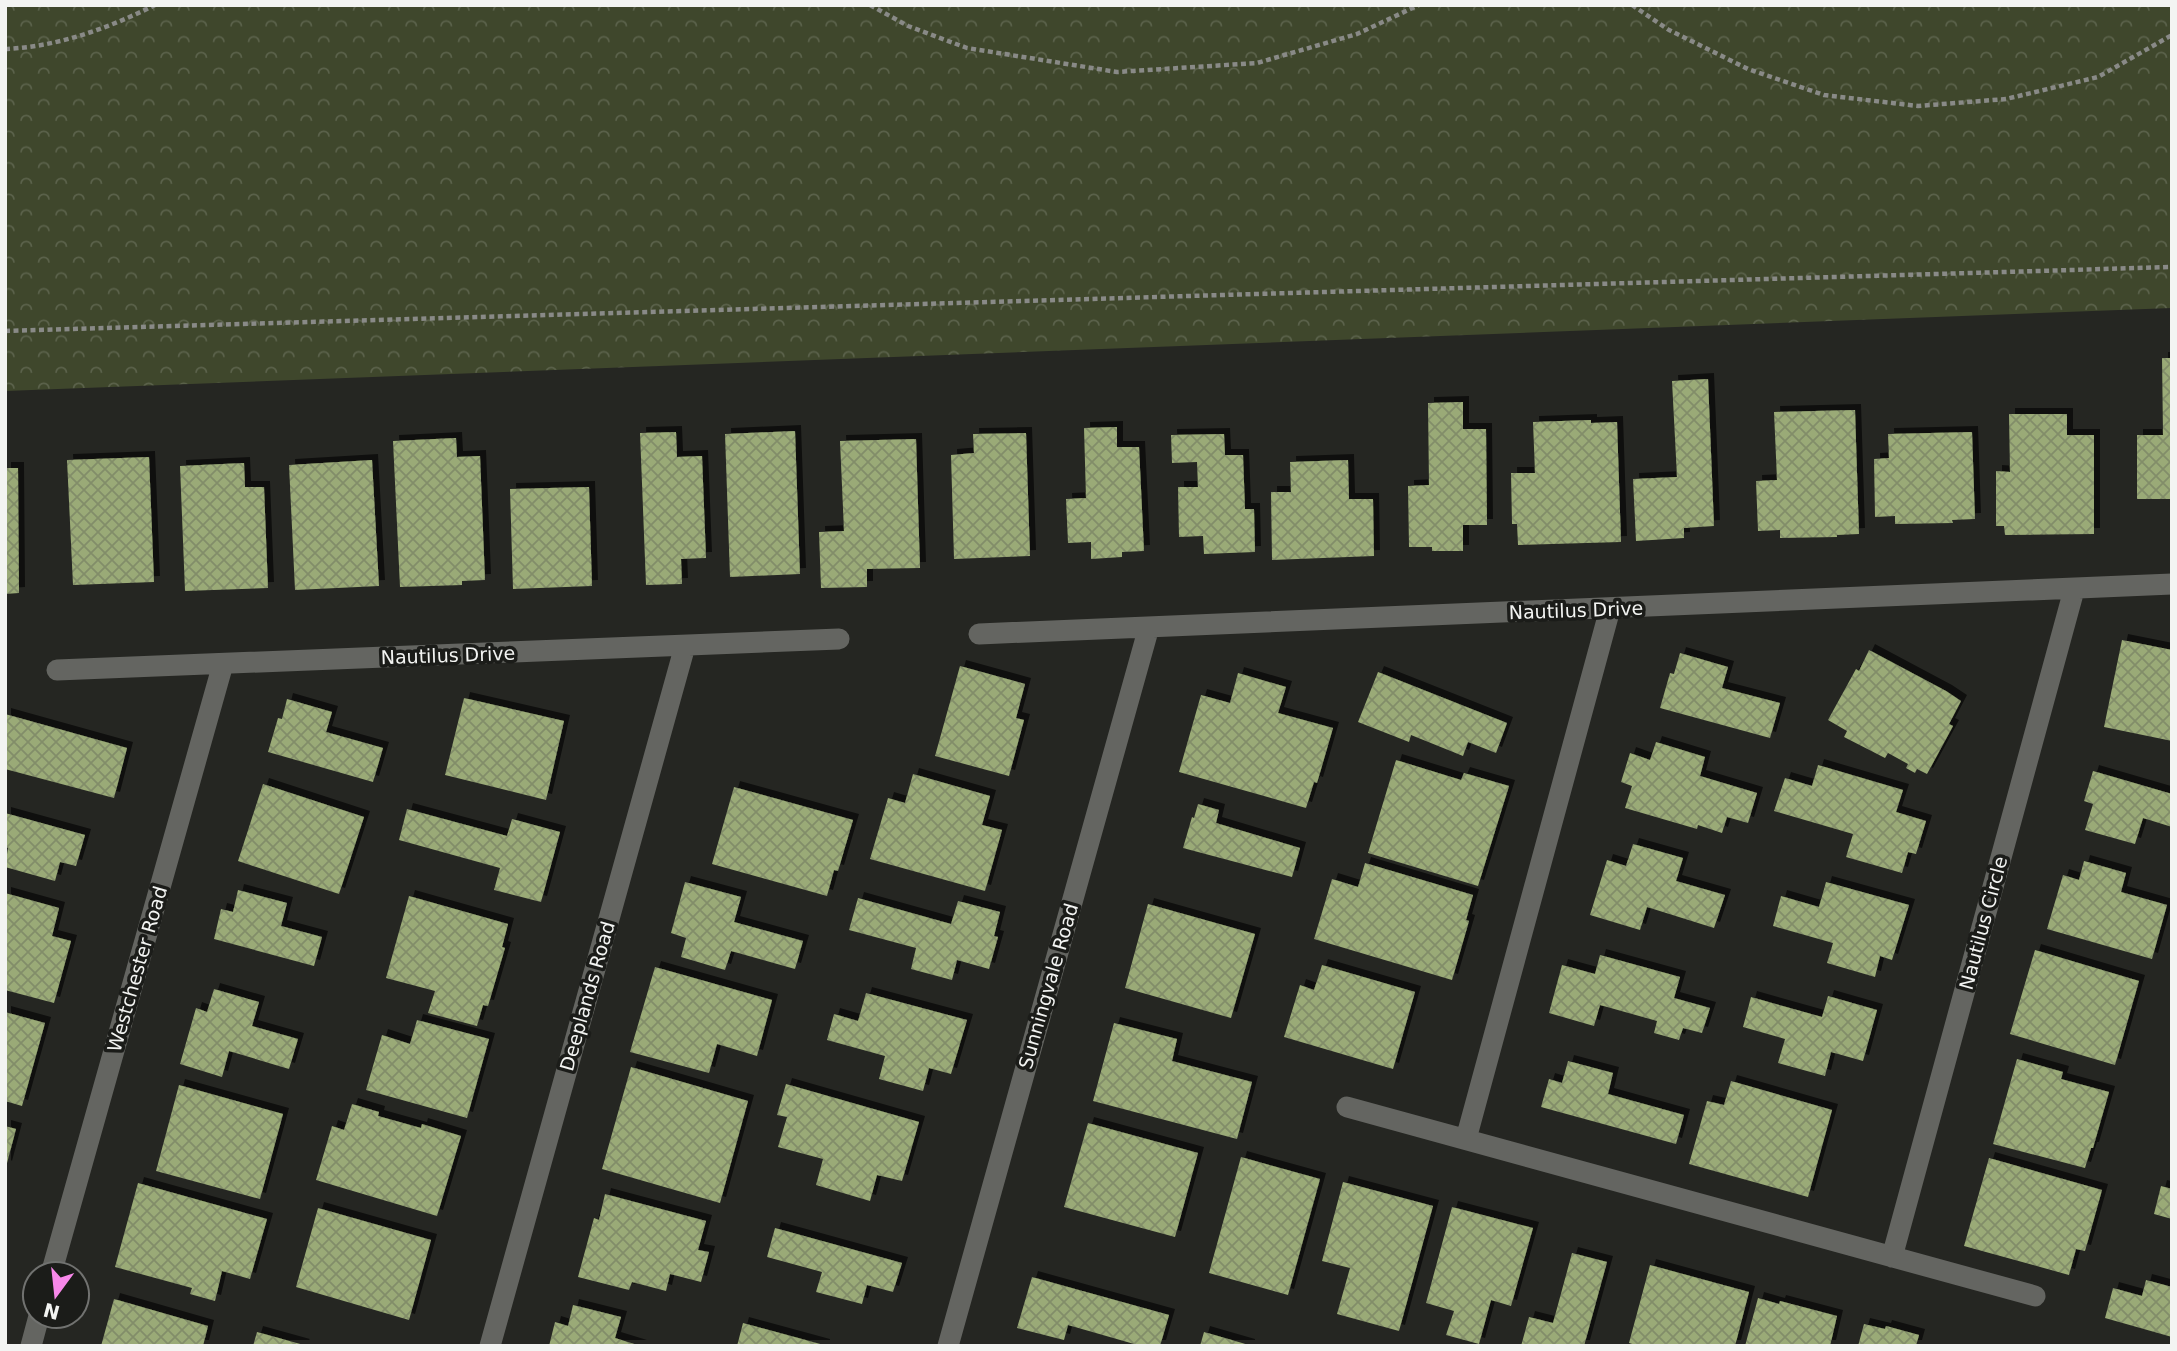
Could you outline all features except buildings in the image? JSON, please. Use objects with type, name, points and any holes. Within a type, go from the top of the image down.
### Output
[{"type":"street","name":"Nautilus Drive","points":[[979,634],[2172,584]]},
{"type":"street","name":"Nautilus Circle","points":[[1892,1257],[2074,590]]},
{"type":"street","points":[[1466,1139],[1610,609]]},
{"type":"street","name":"Sunningvale Road","points":[[948,1346],[1149,627]]},
{"type":"street","name":"Nautilus Drive","points":[[57,670],[839,639]]},
{"type":"street","name":"Deeplands Road","points":[[490,1346],[685,646]]},
{"type":"street","name":"Westchester Road","points":[[55,1260],[223,664]]},
{"type":"street","points":[[1346,1107],[2035,1296]]},
{"type":"path","points":[[5,49],[34,47],[121,22],[155,5]]},
{"type":"path","points":[[870,5],[908,26],[968,48],[1117,72],[1257,63],[1357,34],[1419,5]]},
{"type":"path","points":[[1632,5],[1669,30],[1748,69],[1824,95],[1918,106],[2006,99],[2098,77],[2172,35]]},
{"type":"path","points":[[5,331],[2172,267]]},
{"type":"green space","points":[[5,5],[2172,5],[2172,308],[5,391]]}]
